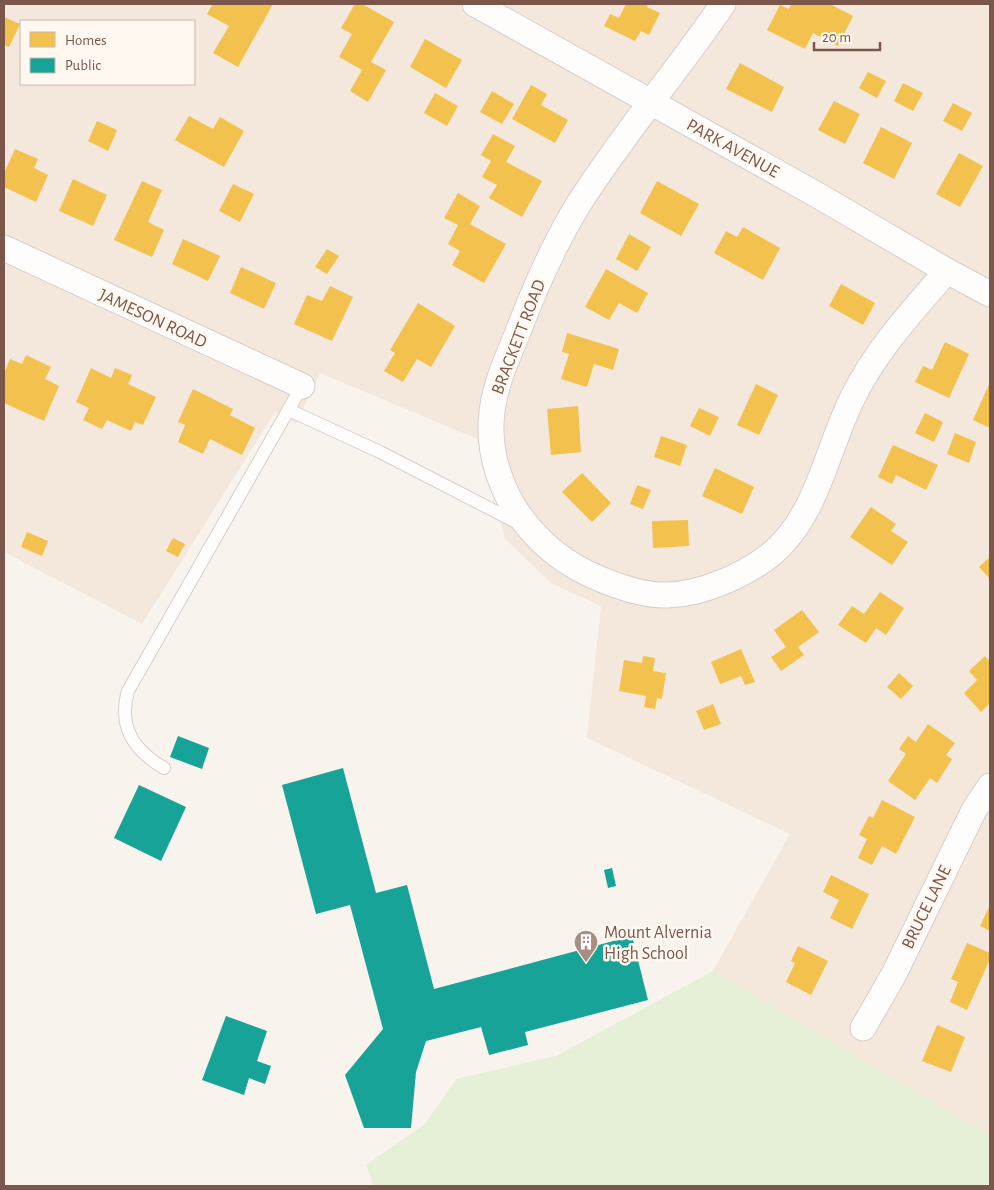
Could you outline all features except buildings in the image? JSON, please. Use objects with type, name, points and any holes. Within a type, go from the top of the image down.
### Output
[{"type":"street","name":"PARK AVENUE","points":[[475,4],[990,294]]},
{"type":"street","name":"BRACKETT ROAD","points":[[723,4],[578,206],[524,314],[498,381],[493,402],[491,426],[498,473],[509,498],[529,529],[551,550],[574,567],[622,587],[643,592],[668,595],[696,590],[724,582],[748,570],[769,556],[790,535],[809,505],[853,395],[901,325],[947,271]]},
{"type":"street","name":"JAMESON ROAD","points":[[4,248],[302,386]]},
{"type":"street","name":"BRUCE LANE","points":[[863,1028],[893,976],[974,810],[990,786]]},
{"type":"lane","points":[[164,768],[146,756],[132,740],[123,713],[128,691],[302,386]]},
{"type":"lane","points":[[288,410],[380,452],[529,529]]},
{"type":"shaded area","points":[[4,4],[990,4],[990,1138],[713,971],[790,834],[587,738],[601,606],[551,583],[505,539],[482,441],[320,373],[296,424],[275,412],[142,624],[4,552]]},
{"type":"green space","points":[[713,971],[990,1136],[990,1186],[374,1186],[366,1165],[425,1124],[456,1079],[556,1056]]},
{"type":"place","name":"Mount Alvernia High School","points":[[586,963]]}]
